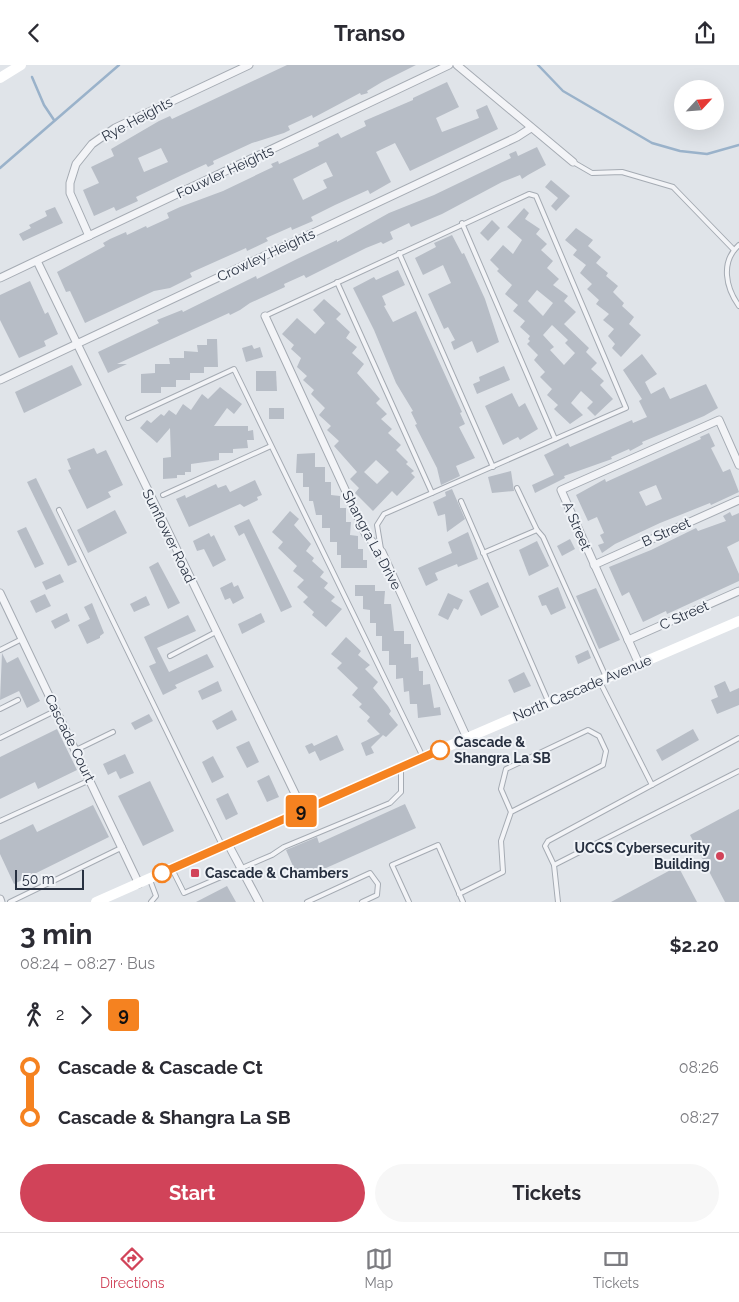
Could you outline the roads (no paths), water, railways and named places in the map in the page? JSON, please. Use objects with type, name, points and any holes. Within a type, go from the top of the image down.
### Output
[{"type":"street","points":[[0,78],[22,65]]},
{"type":"street","name":"Rye Heights","points":[[90,236],[70,193],[70,183],[76,164],[92,144],[116,128],[249,65]]},
{"type":"street","name":"Fouwler Heights","points":[[0,278],[449,65]]},
{"type":"street","points":[[457,65],[572,162]]},
{"type":"street","name":"Crowley Heights","points":[[1,378],[517,137],[531,128]]},
{"type":"street","name":"Sunflower Road","points":[[37,261],[303,810]]},
{"type":"street","name":"Shangra La Drive","points":[[265,316],[366,535],[382,551],[467,738]]},
{"type":"street","name":"A Street","points":[[639,664],[561,490],[719,420],[739,465]]},
{"type":"street","name":"B Street","points":[[594,565],[739,500]]},
{"type":"street","name":"C Street","points":[[628,640],[739,591]]},
{"type":"street","name":"Cascade Court","points":[[0,593],[139,883]]},
{"type":"street","name":"North Cascade Avenue","points":[[96,902],[109,899],[139,883],[423,757],[739,621]]},
{"type":"street","points":[[226,845],[259,902]]},
{"type":"lane","points":[[572,162],[592,173],[622,172],[673,187],[734,249]]},
{"type":"lane","points":[[265,316],[462,223],[529,194],[536,196],[626,408],[384,514],[379,519],[377,525],[382,551]]},
{"type":"lane","points":[[462,223],[555,439]]},
{"type":"lane","points":[[739,245],[734,249],[728,262],[726,278],[731,293],[739,306]]},
{"type":"lane","points":[[399,253],[493,467]]},
{"type":"lane","points":[[337,282],[432,493]]},
{"type":"lane","points":[[128,419],[234,369],[423,757]]},
{"type":"lane","points":[[163,495],[271,446]]},
{"type":"lane","points":[[516,488],[536,530],[543,537],[603,679],[652,785]]},
{"type":"lane","points":[[461,501],[548,703]]},
{"type":"lane","points":[[59,510],[226,845]]},
{"type":"lane","points":[[483,553],[536,530]]},
{"type":"lane","points":[[170,656],[216,632]]},
{"type":"lane","points":[[0,650],[22,639]]},
{"type":"lane","points":[[0,709],[18,700]]},
{"type":"lane","points":[[0,738],[57,710]]},
{"type":"lane","points":[[459,894],[503,872],[501,841],[511,812],[501,789],[506,769],[588,730],[599,735],[606,751],[603,765],[511,812]]},
{"type":"lane","points":[[76,750],[113,732]]},
{"type":"lane","points":[[558,902],[554,865],[545,847],[548,841],[739,738]]},
{"type":"lane","points":[[172,869],[184,893],[390,803],[401,793],[401,767]]},
{"type":"lane","points":[[554,865],[739,771]]},
{"type":"lane","points":[[0,821],[90,780]]},
{"type":"lane","points":[[409,902],[392,865],[438,845],[463,902]]},
{"type":"lane","points":[[10,902],[123,847]]},
{"type":"lane","points":[[307,902],[370,873],[378,884],[377,895],[362,902]]},
{"type":"lane","points":[[150,879],[156,896],[151,902]]},
{"type":"waterway","points":[[0,168],[119,65]]},
{"type":"waterway","points":[[538,65],[563,91],[652,143],[680,151],[707,154],[739,145]]},
{"type":"waterway","points":[[32,77],[44,105],[54,120]]},
{"type":"place","name":"Cascade & Shangra La SB","points":[[440,750]]},
{"type":"place","name":"UCCS Cybersecurity Building","points":[[720,856]]},
{"type":"place","name":"Cascade & Chambers","points":[[195,873]]}]
